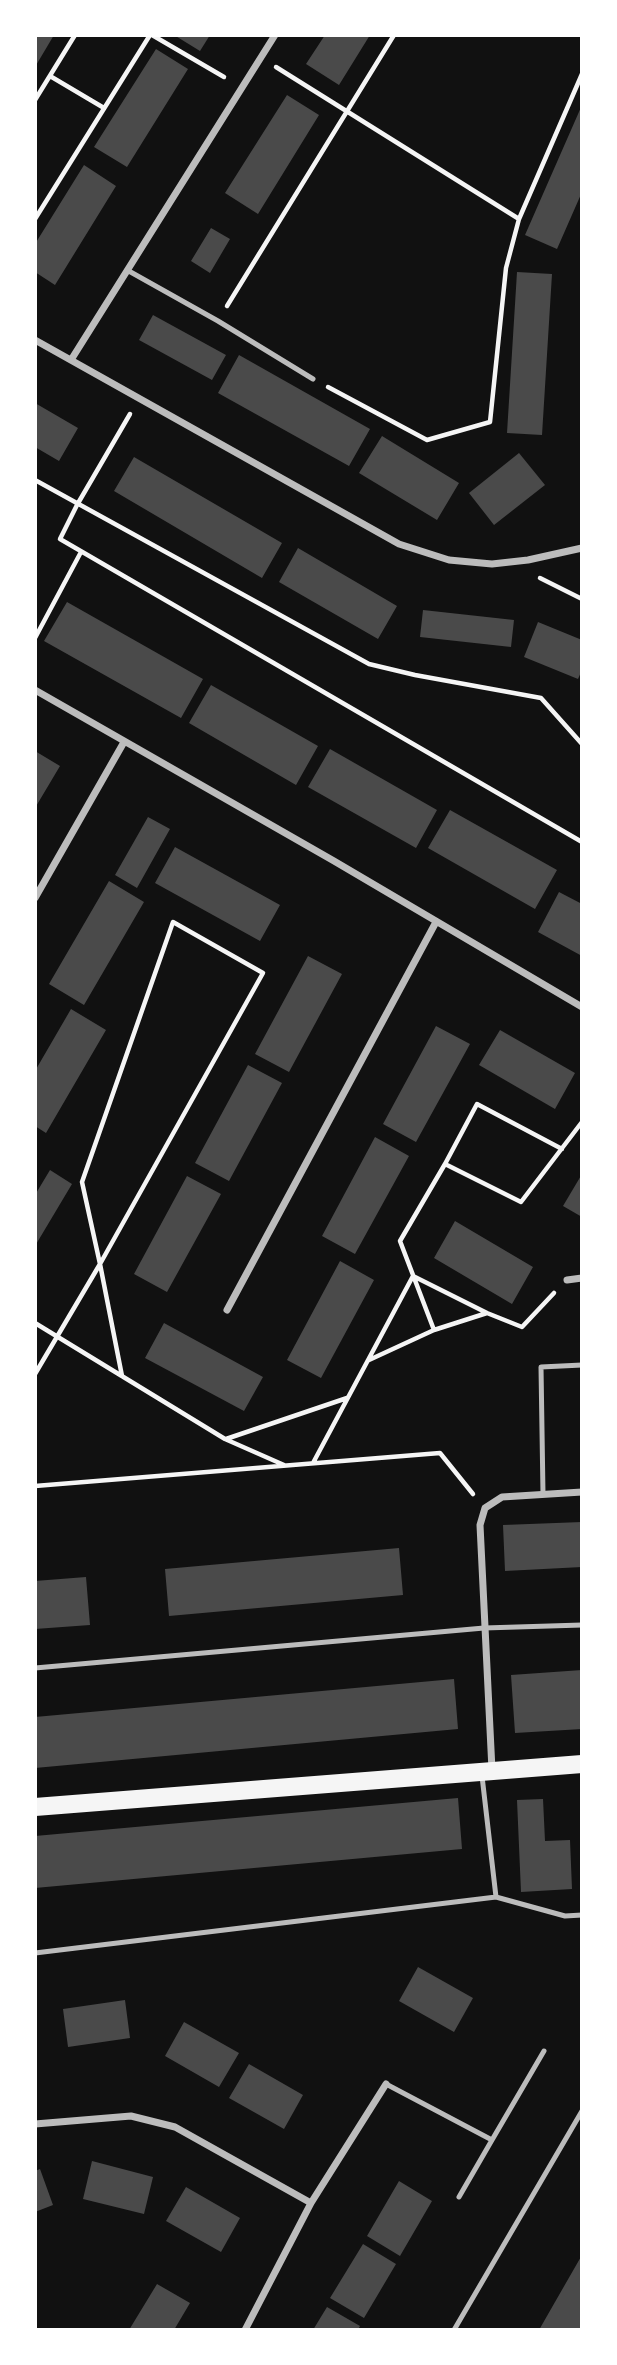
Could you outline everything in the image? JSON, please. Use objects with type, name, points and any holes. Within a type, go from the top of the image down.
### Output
[{"type":"main road","points":[[35,1807],[582,1764]]},
{"type":"street","points":[[71,360],[275,35]]},
{"type":"street","points":[[35,340],[399,544],[449,561],[492,564],[528,560],[582,548]]},
{"type":"street","points":[[35,690],[582,1007]]},
{"type":"street","points":[[35,898],[124,742]]},
{"type":"street","points":[[227,1310],[436,922]]},
{"type":"street","points":[[567,1280],[582,1278]]},
{"type":"street","points":[[487,1771],[480,1525],[485,1508],[502,1497],[582,1492]]},
{"type":"street","points":[[245,2330],[311,2203],[386,2084]]},
{"type":"street","points":[[35,2124],[131,2116],[175,2127],[311,2203]]},
{"type":"lane","points":[[127,270],[313,379]]},
{"type":"lane","points":[[542,1494],[541,1367],[582,1365]]},
{"type":"lane","points":[[35,1668],[484,1628],[582,1625]]},
{"type":"lane","points":[[487,1771],[496,1897]]},
{"type":"lane","points":[[35,1953],[496,1897],[565,1916],[582,1915]]},
{"type":"lane","points":[[459,2196],[544,2051]]},
{"type":"lane","points":[[386,2084],[492,2140]]},
{"type":"lane","points":[[454,2330],[582,2111]]},
{"type":"path","points":[[35,100],[75,35]]},
{"type":"path","points":[[35,219],[151,35],[241,88]]},
{"type":"path","points":[[218,321],[394,35]]},
{"type":"path","points":[[261,58],[519,219]]},
{"type":"path","points":[[313,379],[427,440],[490,422],[506,268],[519,219],[582,74]]},
{"type":"path","points":[[50,76],[104,108]]},
{"type":"path","points":[[139,398],[60,539],[582,842]]},
{"type":"path","points":[[35,480],[369,664],[541,698],[582,744]]},
{"type":"path","points":[[35,638],[81,552]]},
{"type":"path","points":[[528,560],[541,580],[582,599]]},
{"type":"path","points":[[35,1374],[100,1264],[263,973],[173,922],[82,1182],[100,1264],[122,1376]]},
{"type":"path","points":[[434,1330],[400,1241],[477,1104],[562,1149]]},
{"type":"path","points":[[445,1164],[521,1202],[582,1122]]},
{"type":"path","points":[[413,1276],[487,1313],[523,1327],[567,1280]]},
{"type":"path","points":[[313,1463],[413,1276]]},
{"type":"path","points":[[368,1361],[434,1330],[492,1311]]},
{"type":"path","points":[[35,1324],[225,1439],[285,1465]]},
{"type":"path","points":[[225,1439],[348,1398]]},
{"type":"path","points":[[35,1486],[440,1453],[485,1508]]},
{"type":"building","points":[[35,35],[54,35],[35,67]]},
{"type":"building","points":[[174,35],[210,35],[200,51]]},
{"type":"building","points":[[325,35],[370,35],[339,85],[306,64]]},
{"type":"building","points":[[156,49],[188,69],[127,167],[94,147]]},
{"type":"building","points":[[287,95],[319,115],[258,214],[225,193]]},
{"type":"building","points":[[582,105],[582,192],[557,249],[525,235]]},
{"type":"building","points":[[84,165],[116,186],[55,285],[35,272],[35,244]]},
{"type":"building","points":[[211,228],[230,239],[210,273],[191,261]]},
{"type":"building","points":[[517,272],[552,274],[542,435],[507,433]]},
{"type":"building","points":[[153,315],[226,355],[212,380],[139,340]]},
{"type":"building","points":[[239,355],[370,429],[349,466],[218,393]]},
{"type":"building","points":[[35,403],[78,428],[59,461],[35,447]]},
{"type":"building","points":[[382,436],[459,483],[437,520],[359,473]]},
{"type":"building","points":[[519,453],[545,485],[494,525],[469,493]]},
{"type":"building","points":[[134,457],[282,543],[262,578],[114,491]]},
{"type":"building","points":[[298,548],[397,606],[378,639],[279,582]]},
{"type":"building","points":[[67,602],[203,679],[181,718],[44,641]]},
{"type":"building","points":[[423,610],[514,620],[511,647],[420,637]]},
{"type":"building","points":[[538,622],[582,640],[582,670],[578,679],[524,657]]},
{"type":"building","points":[[211,685],[318,746],[296,785],[189,723]]},
{"type":"building","points":[[330,749],[437,810],[416,848],[308,787]]},
{"type":"building","points":[[35,751],[60,766],[35,808]]},
{"type":"building","points":[[450,810],[557,870],[535,909],[428,848]]},
{"type":"building","points":[[148,817],[170,829],[137,888],[115,875]]},
{"type":"building","points":[[175,847],[280,905],[260,941],[155,883]]},
{"type":"building","points":[[109,881],[144,902],[84,1005],[49,984]]},
{"type":"building","points":[[559,892],[582,904],[582,956],[538,932]]},
{"type":"building","points":[[308,956],[342,974],[289,1072],[255,1054]]},
{"type":"building","points":[[71,1009],[106,1030],[46,1133],[35,1126],[35,1071]]},
{"type":"building","points":[[436,1026],[470,1044],[416,1142],[383,1124]]},
{"type":"building","points":[[500,1030],[575,1073],[555,1109],[479,1065]]},
{"type":"building","points":[[248,1065],[282,1083],[229,1181],[195,1163]]},
{"type":"building","points":[[375,1137],[409,1156],[355,1254],[322,1236]]},
{"type":"building","points":[[50,1170],[72,1184],[35,1246],[35,1195]]},
{"type":"building","points":[[582,1174],[582,1217],[563,1206]]},
{"type":"building","points":[[187,1176],[221,1194],[167,1292],[134,1274]]},
{"type":"building","points":[[455,1221],[533,1267],[512,1304],[434,1258]]},
{"type":"building","points":[[340,1261],[374,1280],[321,1378],[287,1360]]},
{"type":"building","points":[[164,1323],[263,1377],[244,1411],[145,1358]]},
{"type":"building","points":[[582,1522],[582,1567],[505,1571],[503,1525]]},
{"type":"building","points":[[399,1548],[403,1595],[169,1616],[165,1569]]},
{"type":"building","points":[[86,1577],[90,1625],[35,1629],[35,1581]]},
{"type":"building","points":[[582,1670],[582,1729],[515,1733],[511,1675]]},
{"type":"building","points":[[454,1679],[458,1729],[35,1768],[35,1717]]},
{"type":"building","points":[[458,1798],[462,1849],[35,1888],[35,1836]]},
{"type":"building","points":[[543,1799],[545,1841],[570,1840],[572,1889],[521,1892],[517,1800]]},
{"type":"building","points":[[418,1967],[473,1998],[454,2032],[399,2001]]},
{"type":"building","points":[[125,2000],[130,2038],[68,2047],[63,2009]]},
{"type":"building","points":[[184,2022],[239,2053],[219,2087],[165,2056]]},
{"type":"building","points":[[249,2064],[303,2095],[284,2129],[229,2098]]},
{"type":"building","points":[[92,2161],[153,2177],[144,2214],[83,2199]]},
{"type":"building","points":[[40,2169],[53,2205],[35,2212],[35,2171]]},
{"type":"building","points":[[399,2181],[432,2201],[400,2256],[367,2236]]},
{"type":"building","points":[[186,2187],[240,2218],[221,2252],[166,2221]]},
{"type":"building","points":[[363,2244],[396,2264],[364,2318],[330,2298]]},
{"type":"building","points":[[582,2255],[582,2330],[539,2330],[555,2302]]},
{"type":"building","points":[[157,2284],[190,2303],[174,2330],[129,2330]]},
{"type":"building","points":[[327,2307],[360,2326],[358,2330],[313,2330]]}]
